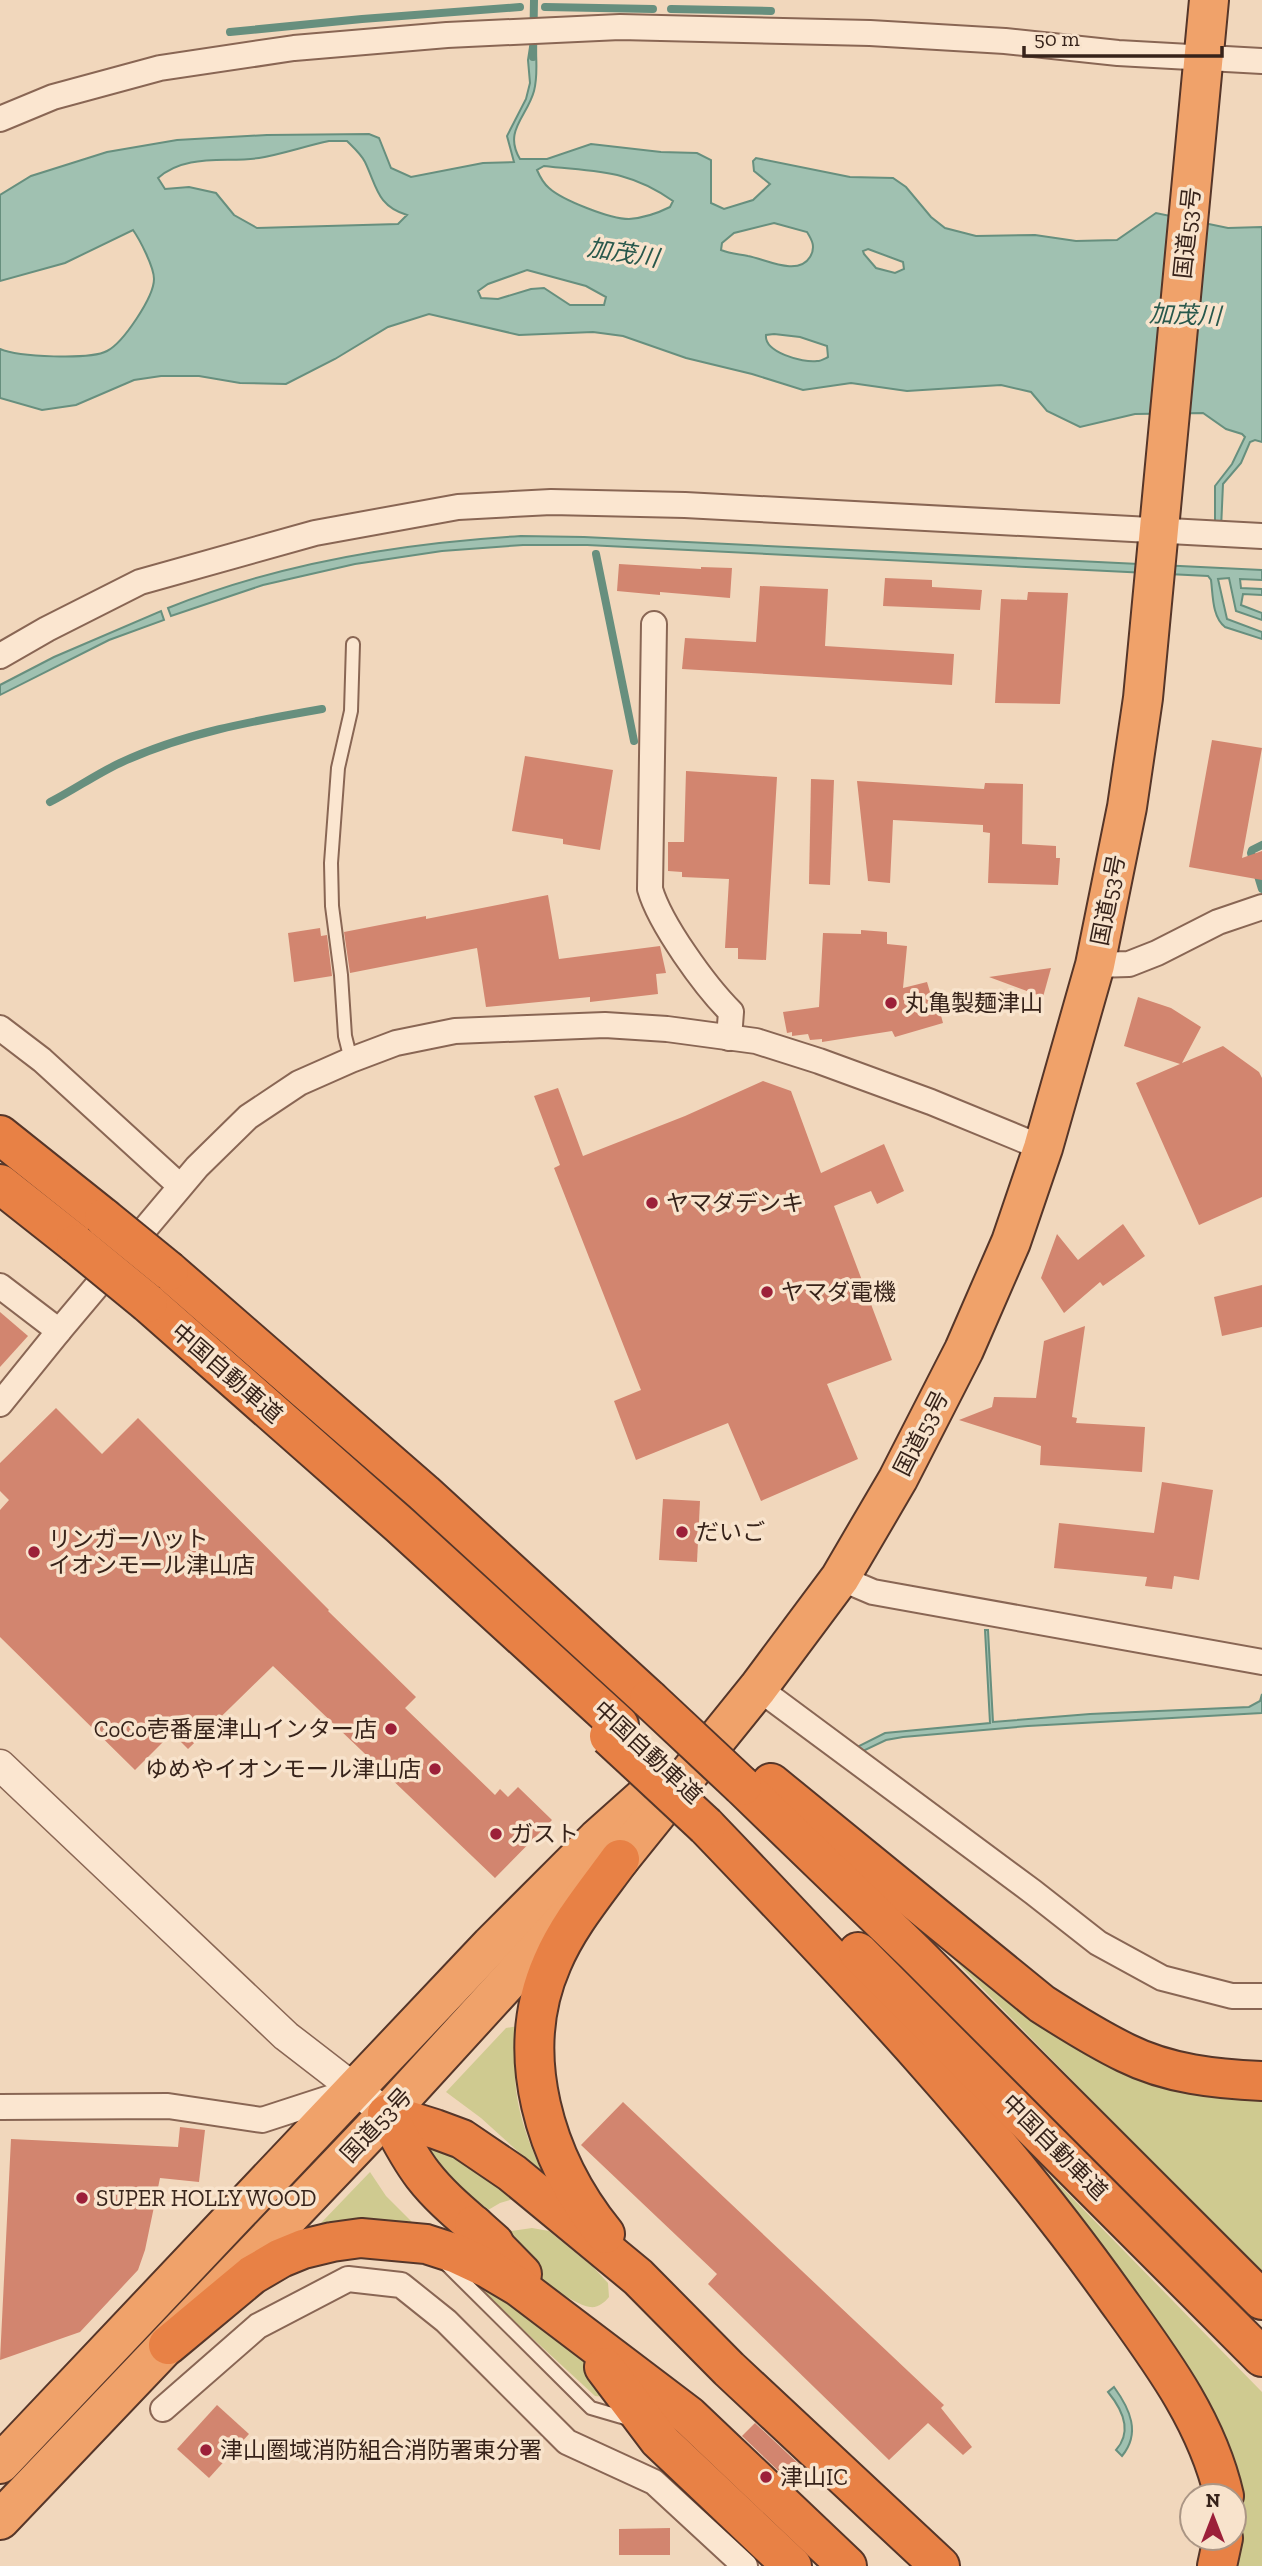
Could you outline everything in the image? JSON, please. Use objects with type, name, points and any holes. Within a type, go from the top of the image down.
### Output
[{"type":"highway","name":"国道53号","points":[[0,2519],[387,2115],[620,1859],[747,1701],[840,1578],[898,1479],[964,1350],[1011,1242],[1043,1148],[1095,965],[1127,807],[1139,725],[1209,0]]},
{"type":"highway","name":"中国自動車道","points":[[0,1135],[169,1271],[748,1778],[914,1952],[1262,2300]]},
{"type":"highway","name":"中国自動車道","points":[[0,1184],[148,1303],[400,1525],[710,1820],[890,1983],[1262,2357]]},
{"type":"highway","name":"国道53号","points":[[0,2463],[491,1945],[597,1839],[747,1701]]},
{"type":"highway","points":[[748,1778],[1042,2004],[1087,2033],[1128,2054],[1166,2068],[1210,2078],[1262,2081]]},
{"type":"highway","points":[[710,1820],[905,2039],[1072,2236],[1148,2343],[1188,2407],[1206,2438],[1221,2482]]},
{"type":"highway","points":[[620,1859],[552,1962],[541,1993],[535,2060],[537,2091],[558,2161],[600,2228],[638,2277],[703,2390]]},
{"type":"highway","points":[[387,2115],[462,2140],[512,2173],[638,2277],[738,2378],[938,2566]]},
{"type":"highway","points":[[387,2115],[424,2177],[474,2225],[590,2325],[703,2390]]},
{"type":"highway","points":[[554,2209],[649,2307],[703,2390],[854,2546],[915,2566]]},
{"type":"highway","points":[[474,2225],[674,2428],[822,2566]]},
{"type":"highway","points":[[168,2345],[252,2276],[281,2258],[332,2242],[361,2238],[426,2244],[457,2254],[519,2287],[689,2416],[878,2566]]},
{"type":"highway","points":[[577,2331],[703,2390]]},
{"type":"highway","points":[[577,2331],[653,2425],[659,2440],[792,2566]]},
{"type":"highway","points":[[854,2546],[938,2566]]},
{"type":"street","points":[[0,119],[53,97],[160,68],[294,48],[447,35],[620,27],[870,33],[1005,41],[1118,53],[1203,66],[1262,61]]},
{"type":"street","points":[[0,656],[141,582],[315,533],[458,507],[551,502],[685,505],[1159,525],[1262,536]]},
{"type":"street","points":[[654,624],[650,889],[656,908],[715,996],[731,1012],[729,1038]]},
{"type":"street","points":[[1095,965],[1129,964],[1218,922],[1262,907]]},
{"type":"street","points":[[0,1404],[180,1186],[248,1117],[299,1083],[397,1042],[443,1033],[519,1027],[605,1026],[667,1029],[756,1041],[931,1102],[1043,1148]]},
{"type":"street","points":[[0,1028],[42,1060],[180,1186]]},
{"type":"street","points":[[0,1286],[59,1331]]},
{"type":"street","points":[[840,1578],[873,1592],[1262,1662]]},
{"type":"street","points":[[747,1701],[1033,1892],[1098,1943],[1162,1978],[1232,1996],[1262,1996]]},
{"type":"street","points":[[0,1765],[286,2036],[387,2115]]},
{"type":"street","points":[[0,2107],[168,2106],[262,2120],[355,2090]]},
{"type":"street","points":[[163,2409],[258,2326],[348,2279],[401,2285],[446,2321],[567,2442],[654,2483],[745,2566]]},
{"type":"lane","points":[[351,1060],[345,1035],[332,906],[331,863],[338,768],[351,710],[353,644]]},
{"type":"lane","points":[[426,2244],[590,2408],[653,2425]]},
{"type":"shaded area","points":[[928,1933],[1000,1986],[1262,2092],[1262,2274]]},
{"type":"shaded area","points":[[518,2026],[515,2071],[517,2098],[528,2137],[543,2174],[481,2118],[446,2092],[506,2028]]},
{"type":"shaded area","points":[[951,2074],[1262,2392],[1262,2566],[1235,2566],[1237,2552],[1248,2552],[1248,2482],[1222,2482]]},
{"type":"shaded area","points":[[421,2139],[445,2148],[516,2198],[483,2213],[437,2168]]},
{"type":"shaded area","points":[[370,2172],[386,2196],[417,2227],[324,2232],[321,2223]]},
{"type":"shaded area","points":[[532,2228],[549,2231],[608,2283],[609,2297],[601,2305],[590,2307],[570,2299],[503,2252],[504,2232]]},
{"type":"shaded area","points":[[485,2288],[556,2329],[606,2384],[605,2397],[595,2396],[491,2300]]},
{"type":"water","name":"加茂川","points":[[530,47],[536,47],[534,91],[515,132],[515,149],[520,159],[547,159],[591,144],[697,153],[711,160],[711,203],[724,209],[753,200],[770,184],[754,171],[753,161],[756,158],[850,177],[893,178],[906,187],[931,217],[945,228],[976,236],[1035,235],[1076,241],[1117,240],[1156,213],[1228,228],[1262,227],[1262,442],[1250,442],[1241,463],[1223,484],[1221,529],[1215,529],[1215,486],[1232,464],[1245,437],[1226,429],[1203,413],[1135,414],[1080,427],[1047,411],[1031,392],[1001,385],[907,391],[851,383],[803,390],[686,358],[623,336],[593,332],[519,335],[429,314],[388,327],[286,384],[240,383],[199,376],[161,376],[134,380],[76,405],[42,410],[0,398],[0,349],[22,354],[54,356],[86,356],[107,351],[121,339],[136,319],[149,297],[154,279],[143,247],[133,230],[65,263],[0,281],[0,195],[31,176],[107,152],[177,140],[267,135],[369,134],[379,138],[391,168],[411,177],[483,163],[514,162],[507,136],[526,99],[530,83]],"holes":[[[329,141],[347,141],[363,159],[384,201],[407,215],[398,224],[257,228],[234,215],[216,193],[189,187],[165,189],[158,178],[169,170],[194,162],[259,158]],[[544,166],[596,171],[626,177],[673,201],[670,207],[650,215],[621,218],[564,198],[542,180],[537,170]],[[774,223],[807,232],[813,247],[805,263],[790,266],[721,250],[722,243],[734,233]],[[868,249],[903,262],[904,269],[895,273],[876,268],[863,251]],[[527,270],[586,286],[606,297],[604,305],[570,305],[544,288],[498,299],[481,298],[478,291],[488,284]],[[774,334],[800,337],[827,346],[828,357],[817,361],[794,358],[777,351],[767,341],[766,335]]]},
{"type":"water","points":[[521,536],[1262,570],[1262,580],[1240,579],[1241,588],[1262,589],[1262,595],[1243,594],[1241,605],[1262,613],[1262,620],[1236,611],[1229,578],[1218,579],[1227,619],[1262,632],[1262,639],[1225,627],[1221,623],[1215,612],[1211,580],[1208,576],[587,545],[523,545],[442,551],[355,564],[263,585],[171,616],[168,608],[210,592],[297,567],[386,550]]},
{"type":"water","points":[[161,611],[164,620],[109,640],[0,695],[0,685],[54,657]]},
{"type":"water","points":[[985,1630],[988,1630],[993,1722],[1090,1714],[1249,1707],[1260,1701],[1262,1694],[1262,1713],[1028,1726],[903,1737],[886,1740],[861,1752],[853,1749],[885,1733],[990,1723]]},
{"type":"water","points":[[1114,2387],[1129,2412],[1131,2421],[1131,2439],[1122,2456],[1116,2450],[1124,2435],[1124,2420],[1108,2392]]},
{"type":"building","points":[[619,564],[732,568],[730,598],[617,591]]},
{"type":"building","points":[[885,578],[932,580],[932,587],[982,590],[980,610],[883,606]]},
{"type":"building","points":[[760,586],[828,589],[825,646],[954,654],[952,685],[682,669],[685,638],[756,642]]},
{"type":"building","points":[[1028,592],[1068,593],[1060,704],[995,703],[1001,599],[1027,600]]},
{"type":"building","points":[[1212,740],[1262,748],[1242,858],[1262,851],[1262,880],[1189,867]]},
{"type":"building","points":[[525,756],[613,770],[600,850],[563,844],[563,839],[512,831]]},
{"type":"building","points":[[686,771],[777,777],[766,960],[738,959],[738,948],[725,948],[729,879],[682,877],[682,872],[668,871],[668,842],[684,842]]},
{"type":"building","points":[[811,779],[834,780],[830,885],[809,884]]},
{"type":"building","points":[[857,781],[984,789],[985,783],[1023,784],[1022,844],[1056,846],[1056,858],[1060,858],[1058,885],[988,883],[990,833],[983,832],[983,825],[893,820],[890,883],[868,881]]},
{"type":"building","points":[[548,895],[559,959],[660,946],[666,973],[656,974],[658,994],[590,1002],[590,997],[486,1007],[477,948],[350,973],[344,932]]},
{"type":"building","points":[[320,928],[321,936],[327,935],[332,976],[294,982],[288,933]]},
{"type":"building","points":[[861,930],[887,932],[887,944],[907,946],[903,988],[927,982],[932,999],[936,997],[943,1023],[895,1037],[892,1031],[822,1042],[822,1039],[810,1040],[808,1034],[792,1036],[792,1032],[787,1033],[783,1012],[819,1007],[823,933],[861,934]]},
{"type":"building","points":[[1051,968],[1043,997],[989,977]]},
{"type":"building","points":[[1138,997],[1171,1008],[1201,1027],[1182,1063],[1223,1046],[1259,1072],[1262,1078],[1262,1197],[1199,1225],[1136,1083],[1180,1064],[1124,1046]]},
{"type":"building","name":"ヤマダ電機","points":[[763,1081],[791,1091],[821,1173],[884,1144],[904,1191],[877,1204],[871,1191],[834,1206],[892,1360],[827,1384],[858,1459],[761,1501],[728,1423],[636,1460],[614,1401],[641,1390],[554,1168],[560,1165],[534,1096],[558,1088],[583,1156],[685,1116]]},
{"type":"building","points":[[1123,1224],[1145,1256],[1103,1286],[1100,1282],[1064,1313],[1041,1278],[1057,1234],[1078,1260]]},
{"type":"building","points":[[1262,1285],[1262,1327],[1222,1336],[1214,1297]]},
{"type":"building","points":[[0,1312],[28,1336],[0,1367]]},
{"type":"building","points":[[1085,1326],[1072,1417],[1077,1418],[1076,1423],[1145,1427],[1142,1472],[1040,1465],[1041,1446],[959,1420],[992,1407],[994,1397],[1036,1398],[1044,1341]]},
{"type":"building","points":[[56,1408],[102,1454],[138,1418],[416,1697],[405,1708],[495,1795],[500,1789],[508,1797],[518,1787],[552,1820],[495,1878],[273,1666],[188,1749],[172,1733],[135,1770],[0,1637],[0,1510],[9,1500],[0,1491],[0,1463]]},
{"type":"building","points":[[1162,1482],[1213,1490],[1199,1580],[1174,1576],[1172,1589],[1145,1586],[1147,1577],[1054,1568],[1059,1523],[1154,1533]]},
{"type":"building","points":[[663,1499],[700,1501],[697,1562],[659,1560]]},
{"type":"building","points":[[623,2102],[944,2405],[941,2408],[972,2447],[963,2455],[928,2423],[889,2460],[708,2284],[717,2274],[581,2145]]},
{"type":"building","name":"SUPER HOLLY WOOD","points":[[180,2127],[205,2130],[199,2182],[160,2178],[145,2250],[138,2270],[80,2332],[0,2360],[11,2139],[178,2147]]},
{"type":"building","points":[[217,2405],[249,2434],[209,2478],[177,2449]]},
{"type":"building","points":[[755,2423],[802,2467],[789,2481],[742,2436]]},
{"type":"building","points":[[670,2528],[670,2555],[619,2555],[619,2529]]},
{"type":"waterway","points":[[533,57],[534,0]]},
{"type":"waterway","points":[[230,32],[520,7]]},
{"type":"waterway","points":[[545,7],[653,9]]},
{"type":"waterway","points":[[671,9],[771,11]]},
{"type":"waterway","points":[[596,554],[634,741]]},
{"type":"waterway","points":[[50,802],[111,767],[169,744],[245,723],[322,709]]},
{"type":"waterway","points":[[1262,845],[1251,853],[1262,889]]},
{"type":"place","name":"丸亀製麺津山","points":[[891,1003]]},
{"type":"place","name":"ヤマダデンキ","points":[[652,1203]]},
{"type":"place","name":"ヤマダ電機","points":[[767,1292]]},
{"type":"place","name":"だいご","points":[[682,1532]]},
{"type":"place","name":"リンガーハット イオンモール津山店","points":[[34,1552]]},
{"type":"place","name":"CoCo壱番屋津山インター店","points":[[391,1729]]},
{"type":"place","name":"ゆめやイオンモール津山店","points":[[435,1769]]},
{"type":"place","name":"ガスト","points":[[496,1834]]},
{"type":"place","name":"SUPER HOLLY WOOD","points":[[82,2198]]},
{"type":"place","name":"津山圏域消防組合消防署東分署","points":[[206,2450]]},
{"type":"place","name":"津山IC","points":[[766,2477]]}]
